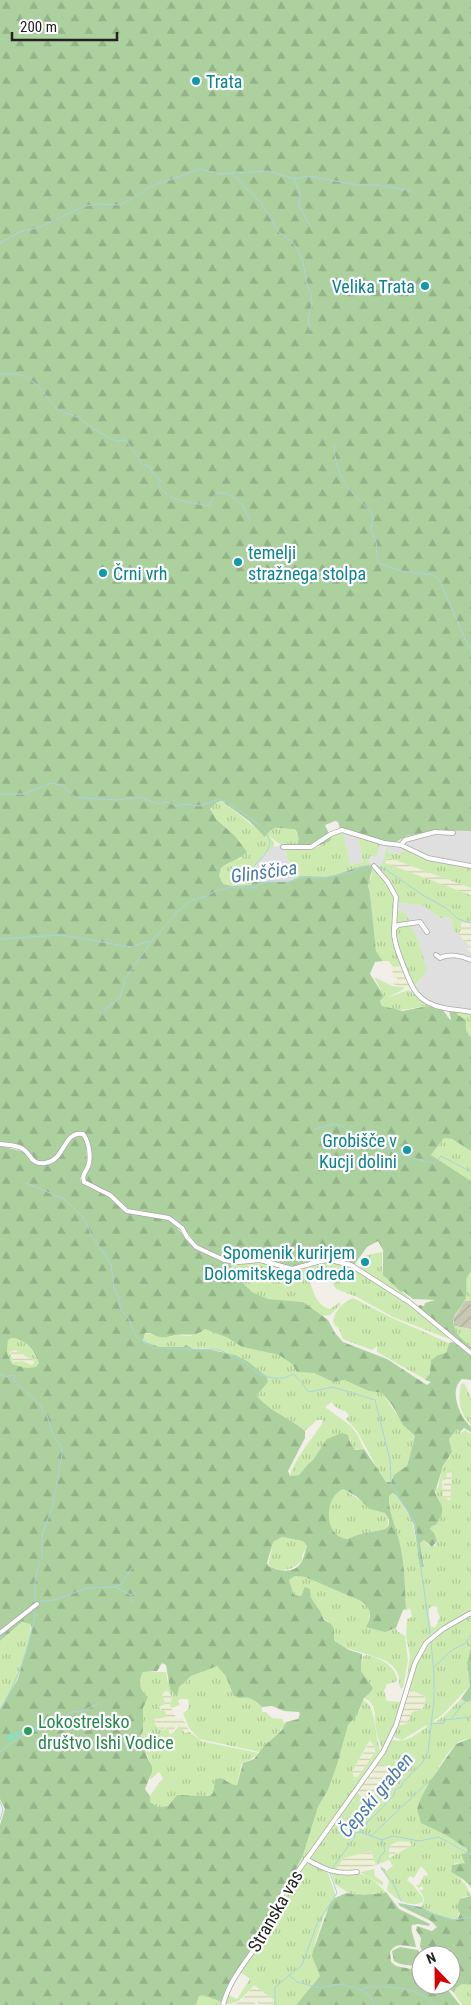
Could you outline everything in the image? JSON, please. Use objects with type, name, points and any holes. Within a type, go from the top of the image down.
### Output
[{"type":"street","points":[[283,847],[311,847],[337,830],[342,830],[384,843],[401,845],[428,858],[471,866]]},
{"type":"street","points":[[401,845],[405,840],[435,832],[452,833]]},
{"type":"street","points":[[374,866],[396,897],[394,937],[398,952],[416,994],[438,1007],[471,1012]]},
{"type":"street","points":[[394,929],[398,925],[420,922],[427,932]]},
{"type":"street","points":[[436,955],[440,958],[445,955],[454,955],[471,960]]},
{"type":"street","points":[[0,1144],[22,1148],[34,1161],[46,1163],[58,1157],[74,1134],[83,1134],[86,1138],[90,1159],[89,1165],[83,1174],[84,1182],[110,1196],[127,1211],[163,1216],[176,1223],[196,1247],[224,1260],[239,1262],[260,1260],[292,1269],[330,1260],[351,1265],[403,1298],[471,1353]]},
{"type":"street","points":[[0,1633],[37,1604]]},
{"type":"street","name":"Stranska vas","points":[[223,2005],[231,1983],[266,1932],[279,1898],[383,1752],[396,1724],[415,1663],[422,1648],[432,1637],[471,1613]]},
{"type":"street","points":[[306,1859],[335,1873],[357,1872]]},
{"type":"shaded area","points":[[441,829],[471,831],[471,867],[428,859],[404,848],[402,855],[388,852],[390,844],[398,842],[407,836]]},
{"type":"shaded area","points":[[343,832],[358,835],[363,862],[349,865]]},
{"type":"shaded area","points":[[380,843],[387,846],[382,866],[368,863],[370,856],[376,857]]},
{"type":"shaded area","points":[[287,846],[285,850],[294,879],[288,882],[254,883],[253,875],[259,859],[274,847]]},
{"type":"shaded area","points":[[387,858],[415,866],[471,888],[471,895],[385,864]]},
{"type":"shaded area","points":[[398,903],[422,905],[441,918],[448,917],[452,920],[457,933],[470,946],[468,949],[471,954],[471,1014],[443,1010],[416,996],[411,991],[421,980],[421,949],[407,916],[397,908]]},
{"type":"shaded area","points":[[461,921],[471,922],[471,954],[468,949],[470,946],[458,934],[461,930]]},
{"type":"shaded area","points":[[392,966],[403,966],[410,989],[393,984],[393,980],[397,980],[397,978],[393,977]]},
{"type":"shaded area","points":[[465,1301],[471,1301],[471,1329],[454,1326],[454,1318]]},
{"type":"shaded area","points":[[10,1350],[22,1352],[34,1361],[35,1364],[32,1365],[22,1361],[13,1362]]},
{"type":"shaded area","points":[[447,1471],[452,1471],[450,1501],[443,1496],[442,1490]]},
{"type":"shaded area","points":[[409,1689],[426,1697],[423,1709],[412,1712],[407,1724],[397,1726]]},
{"type":"shaded area","points":[[166,1690],[172,1697],[170,1706],[177,1719],[182,1717],[190,1732],[185,1733],[176,1726],[171,1735],[169,1734],[169,1728],[165,1727],[164,1730],[156,1727],[155,1719],[160,1718],[162,1711],[159,1706],[165,1702],[162,1695]]},
{"type":"shaded area","points":[[371,1740],[375,1752],[356,1780],[352,1772]]},
{"type":"shaded area","points":[[381,1764],[392,1769],[369,1802],[357,1793],[378,1765]]},
{"type":"shaded area","points":[[399,1841],[410,1842],[412,1845],[388,1857],[389,1846]]},
{"type":"shaded area","points":[[371,1851],[376,1865],[347,1872],[336,1869],[343,1858]]},
{"type":"shaded area","points":[[254,1985],[274,2000],[273,2005],[261,2005],[248,1997],[257,2005],[233,2005],[242,2000]]},
{"type":"green space","points":[[0,0],[471,0],[471,831],[435,830],[407,836],[394,843],[343,832],[338,822],[335,821],[325,825],[331,838],[330,841],[313,848],[298,850],[296,849],[298,836],[294,829],[278,828],[272,830],[265,837],[249,821],[222,801],[217,802],[210,809],[216,819],[235,836],[247,852],[221,868],[219,876],[223,884],[233,886],[250,885],[252,882],[288,882],[301,876],[329,877],[362,866],[373,865],[368,886],[376,951],[383,961],[375,962],[370,974],[384,996],[380,1001],[382,1006],[403,1011],[427,1006],[443,1010],[450,1020],[449,1011],[455,1010],[458,1015],[466,1020],[466,1030],[471,1038],[471,1151],[452,1139],[444,1138],[431,1155],[471,1181],[471,1272],[466,1281],[466,1298],[455,1315],[453,1322],[456,1331],[471,1347],[471,1351],[417,1307],[420,1305],[424,1306],[425,1303],[435,1300],[413,1299],[403,1291],[401,1292],[383,1275],[383,1250],[378,1241],[367,1247],[354,1265],[347,1261],[328,1259],[299,1267],[291,1267],[259,1258],[229,1260],[197,1245],[178,1221],[166,1215],[127,1209],[85,1180],[84,1177],[91,1166],[92,1158],[84,1132],[80,1131],[73,1134],[55,1157],[49,1161],[42,1162],[33,1159],[27,1149],[0,1142]]},
{"type":"green space","points":[[218,801],[225,803],[265,836],[278,828],[294,829],[298,835],[298,850],[318,847],[333,835],[343,832],[350,865],[363,862],[358,837],[389,846],[388,852],[401,855],[404,848],[428,859],[471,867],[471,888],[398,861],[387,858],[385,863],[471,895],[471,922],[461,921],[461,930],[458,934],[453,929],[452,920],[448,917],[441,918],[422,905],[398,903],[397,908],[406,914],[409,920],[408,922],[393,924],[393,933],[403,966],[392,966],[389,961],[383,961],[376,951],[368,886],[372,874],[367,865],[329,877],[294,879],[285,850],[292,847],[281,845],[269,836],[274,842],[274,847],[257,862],[250,885],[233,886],[223,884],[219,876],[221,868],[242,858],[235,836],[211,814],[211,807]]},
{"type":"green space","points":[[407,925],[412,926],[427,971],[414,988],[401,959],[396,936],[396,928]]},
{"type":"green space","points":[[374,977],[392,986],[403,987],[404,989],[387,998],[408,990],[434,1007],[397,1010],[382,1006],[380,1001],[384,996]]},
{"type":"green space","points":[[455,1010],[471,1014],[471,1038],[456,1012]]},
{"type":"green space","points":[[78,1134],[83,1135],[86,1145],[87,1164],[80,1178],[81,1182],[108,1196],[123,1211],[166,1219],[173,1223],[195,1249],[231,1264],[234,1274],[252,1292],[268,1299],[303,1302],[328,1320],[335,1333],[343,1342],[387,1359],[427,1385],[431,1382],[425,1380],[430,1373],[431,1360],[438,1355],[446,1353],[449,1343],[453,1342],[471,1355],[471,1380],[462,1379],[456,1390],[456,1397],[463,1417],[471,1427],[471,1432],[464,1428],[460,1432],[457,1429],[449,1439],[452,1452],[443,1466],[435,1492],[442,1511],[436,1525],[430,1529],[437,1541],[432,1547],[424,1540],[420,1543],[424,1567],[420,1567],[414,1525],[396,1495],[393,1493],[389,1496],[390,1509],[400,1542],[405,1586],[406,1609],[403,1610],[396,1628],[385,1632],[366,1627],[370,1613],[361,1601],[305,1577],[295,1576],[289,1580],[294,1595],[301,1596],[305,1587],[310,1589],[311,1598],[324,1620],[331,1624],[334,1629],[335,1641],[349,1650],[362,1654],[361,1671],[373,1688],[364,1698],[357,1715],[348,1725],[337,1765],[328,1790],[318,1807],[303,1855],[293,1875],[277,1898],[260,1938],[232,1977],[222,2002],[202,1995],[199,1996],[196,2005],[0,2005],[0,1825],[5,1809],[0,1799],[0,1709],[18,1679],[32,1629],[30,1624],[22,1622],[0,1641],[0,1146],[25,1152],[30,1161],[49,1164],[60,1156]],"holes":[[[205,1329],[228,1338],[242,1347],[279,1355],[292,1364],[297,1372],[314,1373],[333,1382],[344,1380],[369,1391],[382,1393],[392,1405],[403,1425],[415,1436],[407,1466],[394,1475],[391,1482],[386,1482],[364,1449],[355,1450],[348,1435],[342,1433],[327,1439],[313,1460],[299,1475],[290,1476],[288,1471],[305,1438],[305,1431],[269,1407],[258,1397],[257,1395],[268,1382],[267,1377],[247,1361],[235,1355],[207,1349],[193,1349],[186,1345],[183,1347],[159,1347],[143,1341],[145,1333],[164,1337],[201,1332]],[[11,1338],[21,1340],[29,1346],[39,1363],[36,1367],[25,1368],[12,1364],[7,1353],[8,1340]],[[343,1489],[356,1496],[370,1509],[385,1513],[389,1520],[389,1526],[385,1529],[347,1539],[339,1536],[330,1524],[329,1516],[332,1500]],[[282,1537],[303,1541],[307,1546],[302,1561],[291,1570],[277,1569],[268,1566],[267,1563],[273,1542]],[[162,1663],[166,1665],[170,1689],[177,1697],[179,1687],[191,1676],[217,1666],[226,1676],[233,1695],[239,1698],[252,1699],[262,1707],[272,1706],[284,1711],[299,1712],[300,1714],[298,1719],[286,1722],[282,1730],[265,1745],[254,1759],[243,1763],[237,1785],[221,1778],[215,1780],[213,1793],[210,1796],[177,1795],[168,1806],[158,1807],[150,1802],[150,1796],[145,1789],[152,1772],[152,1766],[147,1757],[141,1736],[143,1730],[143,1708],[148,1697],[140,1686],[143,1672],[157,1671]]]},
{"type":"green space","points":[[444,1138],[452,1139],[471,1151],[471,1181],[431,1155]]},
{"type":"green space","points":[[382,1252],[382,1271],[410,1299],[410,1302],[360,1269],[361,1265],[364,1266],[367,1261],[364,1259],[367,1255]]},
{"type":"green space","points":[[256,1261],[290,1270],[299,1270],[330,1263],[346,1266],[397,1295],[431,1320],[449,1339],[393,1317],[357,1297],[336,1289],[333,1284],[339,1279],[329,1269],[321,1271],[313,1278],[311,1275],[307,1277],[315,1296],[321,1304],[330,1309],[340,1302],[340,1305],[330,1315],[321,1316],[303,1302],[267,1299],[252,1292],[234,1274],[231,1268],[231,1264]]},
{"type":"green space","points":[[471,1272],[471,1301],[465,1301],[466,1282]]},
{"type":"green space","points":[[353,1298],[449,1343],[446,1354],[438,1355],[426,1380],[377,1352],[377,1346],[372,1350],[343,1339],[333,1321],[340,1307],[346,1301]]},
{"type":"green space","points":[[454,1326],[471,1329],[471,1347],[462,1340]]},
{"type":"green space","points":[[206,1329],[228,1338],[242,1347],[279,1355],[292,1364],[297,1372],[314,1373],[333,1382],[344,1380],[369,1391],[382,1393],[406,1428],[415,1436],[407,1466],[393,1477],[391,1482],[386,1482],[373,1465],[375,1464],[357,1431],[346,1419],[349,1415],[344,1410],[334,1406],[332,1402],[325,1407],[351,1426],[364,1449],[354,1449],[348,1435],[329,1438],[299,1475],[290,1476],[291,1471],[323,1420],[317,1420],[305,1431],[269,1407],[257,1395],[268,1382],[268,1379],[248,1363],[234,1356],[217,1350],[194,1349],[186,1345],[184,1347],[159,1347],[143,1342],[145,1333],[168,1337],[178,1335],[190,1336]]},
{"type":"green space","points":[[11,1338],[25,1343],[39,1363],[36,1367],[25,1368],[12,1364],[7,1353],[8,1340]],"holes":[[[15,1350],[34,1361],[32,1365],[22,1361],[13,1362],[10,1352]]]},
{"type":"green space","points":[[464,1383],[471,1397],[471,1425],[464,1416],[460,1406],[461,1384]]},
{"type":"green space","points":[[457,1429],[461,1433],[465,1430],[471,1434],[471,1611],[435,1632],[428,1639],[416,1657],[406,1686],[410,1656],[406,1636],[407,1619],[412,1617],[410,1608],[406,1611],[402,1557],[391,1516],[389,1496],[394,1493],[396,1495],[412,1520],[420,1562],[424,1564],[420,1543],[424,1540],[429,1546],[435,1546],[437,1541],[430,1529],[436,1525],[443,1510],[435,1490],[438,1488],[442,1469],[452,1452],[449,1439]],"holes":[[[447,1471],[452,1471],[450,1501],[443,1496],[442,1483],[443,1480],[446,1480]],[[434,1606],[438,1608],[437,1611],[440,1617],[435,1628],[431,1626],[429,1616],[429,1608]]]},
{"type":"green space","points":[[343,1489],[375,1510],[385,1513],[389,1526],[385,1529],[347,1539],[339,1536],[330,1524],[329,1516],[332,1500]]},
{"type":"green space","points":[[282,1537],[303,1541],[307,1546],[302,1560],[294,1567],[286,1570],[268,1566],[273,1542]]},
{"type":"green space","points":[[295,1576],[305,1577],[361,1601],[368,1606],[370,1612],[368,1624],[390,1631],[396,1628],[397,1631],[405,1636],[408,1660],[403,1688],[400,1688],[399,1677],[389,1663],[345,1647],[336,1641],[331,1625],[314,1604],[309,1591],[301,1596],[294,1595],[289,1580]]},
{"type":"green space","points":[[471,1615],[471,1647],[467,1663],[470,1686],[442,1715],[433,1721],[435,1722],[444,1716],[461,1699],[463,1701],[471,1701],[471,1738],[459,1742],[451,1749],[434,1775],[417,1809],[446,1835],[467,1849],[466,1863],[464,1865],[455,1863],[451,1868],[451,1872],[464,1882],[471,1896],[463,1897],[457,1920],[434,1914],[421,1907],[424,1898],[419,1890],[424,1888],[421,1886],[419,1889],[416,1885],[419,1885],[424,1875],[427,1876],[428,1874],[421,1866],[414,1878],[410,1876],[407,1880],[423,1898],[422,1903],[412,1904],[398,1900],[387,1890],[389,1881],[381,1869],[383,1867],[386,1871],[393,1866],[389,1860],[376,1865],[371,1851],[344,1858],[336,1869],[331,1868],[329,1870],[309,1858],[357,1793],[370,1802],[392,1769],[381,1765],[369,1775],[392,1740],[402,1740],[394,1737],[397,1726],[407,1724],[412,1712],[423,1709],[426,1697],[409,1689],[424,1652],[437,1636]],"holes":[[[427,1725],[427,1727],[414,1735],[402,1740]],[[399,1841],[410,1842],[412,1845],[389,1858],[389,1846]]]},
{"type":"green space","points":[[22,1622],[30,1624],[31,1633],[18,1679],[0,1709],[0,1641]]},
{"type":"green space","points":[[471,1647],[471,1701],[466,1702],[461,1699],[470,1686],[467,1663]]},
{"type":"green space","points":[[367,1655],[389,1665],[395,1673],[396,1682],[387,1684],[384,1691],[387,1701],[401,1702],[393,1726],[382,1749],[376,1732],[372,1704],[364,1698],[373,1688],[361,1671],[363,1656]]},
{"type":"green space","points":[[213,1666],[220,1668],[225,1674],[231,1692],[252,1699],[262,1707],[262,1712],[266,1712],[272,1718],[282,1719],[286,1725],[259,1752],[199,1739],[189,1728],[183,1713],[187,1711],[188,1699],[180,1699],[178,1701],[180,1705],[172,1708],[170,1706],[172,1697],[166,1690],[162,1695],[166,1704],[159,1706],[160,1710],[165,1711],[166,1715],[164,1718],[155,1719],[155,1724],[159,1729],[169,1728],[169,1734],[171,1735],[179,1726],[185,1733],[190,1732],[201,1741],[258,1753],[254,1758],[241,1765],[237,1785],[233,1786],[226,1780],[214,1784],[213,1794],[210,1796],[177,1795],[168,1806],[158,1807],[150,1802],[149,1797],[163,1778],[159,1772],[150,1780],[152,1766],[142,1737],[143,1709],[146,1696],[139,1684],[143,1672],[166,1672],[168,1682],[179,1687],[191,1676]]},
{"type":"green space","points":[[363,1700],[371,1708],[381,1752],[293,1875],[303,1855],[318,1807],[328,1790],[348,1725],[360,1710]],"holes":[[[370,1740],[375,1748],[375,1752],[356,1780],[352,1772]]]},
{"type":"green space","name":"Lokostrelsko društvo Ishi Vodice","points":[[49,1721],[50,1724],[17,1736],[9,1742],[6,1736],[38,1726]]},
{"type":"green space","points":[[471,1738],[471,1887],[451,1872],[452,1865],[465,1863],[461,1854],[467,1853],[467,1849],[446,1835],[421,1823],[417,1809],[430,1781],[456,1744]]},
{"type":"green space","points":[[309,1863],[328,1873],[335,1893],[335,1898],[325,1913],[315,1942],[313,1958],[320,1976],[296,2005],[273,2005],[274,2000],[254,1985],[235,2003],[225,2004],[228,1995],[237,1999],[250,1979],[240,1972],[266,1935],[284,1894],[305,1864]]},
{"type":"green space","points":[[374,1869],[375,1876],[383,1882],[383,1886],[360,1872]]},
{"type":"green space","points":[[331,1873],[364,1875],[386,1892],[374,1895],[350,1894],[335,1884]]},
{"type":"green space","points":[[386,1892],[399,1909],[430,1924],[429,1926],[412,1925],[415,1945],[398,1946],[390,1952],[391,1962],[396,1966],[411,1969],[411,1995],[452,1995],[460,2005],[296,2005],[320,1976],[312,1956],[329,1906],[335,1898],[346,1893]]},
{"type":"green space","points":[[471,1896],[471,1985],[461,1985],[461,1945],[420,1945],[421,1938],[416,1930],[417,1926],[432,1931],[437,1927],[431,1921],[400,1906],[398,1903],[421,1907],[434,1914],[457,1920],[460,1914],[457,1907],[460,1899]]},
{"type":"green space","points":[[400,1947],[411,1949],[411,1966],[394,1961],[392,1951]]},
{"type":"green space","points":[[461,1985],[471,1985],[471,2005],[462,2005],[455,1995],[461,1995]]},
{"type":"green space","points":[[202,1995],[222,2002],[221,2005],[196,2005],[199,1996]]},
{"type":"waterway","points":[[0,243],[19,232],[40,227],[85,206],[99,204],[120,205],[139,195],[149,187],[200,169],[219,174],[268,171],[295,179],[309,176],[357,185],[379,185],[411,191]]},
{"type":"waterway","points":[[232,174],[261,203],[279,232],[294,244],[298,250],[311,294],[312,305],[308,318],[310,330]]},
{"type":"waterway","points":[[295,180],[300,193],[299,206],[311,227]]},
{"type":"waterway","points":[[0,374],[25,376],[36,384],[58,410],[80,418],[89,426],[111,439],[118,441],[126,440],[142,464],[150,467],[153,474],[161,480],[158,483],[162,489],[173,498],[209,506],[216,493],[226,493],[243,506],[249,520]]},
{"type":"waterway","points":[[334,444],[340,474],[350,490],[371,512],[373,518],[371,531],[376,542],[378,563],[402,571],[433,575],[439,579],[471,652]]},
{"type":"waterway","points":[[0,794],[24,794],[51,783],[62,785],[75,797],[95,799],[118,800],[140,797],[157,804],[167,802],[178,806],[185,804],[199,806],[219,799],[252,819],[260,826],[270,840],[266,853],[256,864],[252,873],[252,888]]},
{"type":"waterway","name":"Glinščica","points":[[100,1013],[120,998],[125,979],[152,941],[176,913],[190,901],[230,887],[252,888],[269,881],[291,881],[301,877],[322,878],[348,873],[365,866],[373,866]]},
{"type":"waterway","name":"Glinščica","points":[[377,867],[385,869],[421,894],[446,908],[458,919],[471,923]]},
{"type":"waterway","points":[[0,939],[62,935],[131,947],[150,941]]},
{"type":"waterway","points":[[315,1129],[335,1124],[371,1142],[408,1157],[434,1163]]},
{"type":"waterway","points":[[438,1160],[441,1156],[471,1172]]},
{"type":"waterway","name":"Čepski graben","points":[[26,1183],[64,1199],[84,1218],[92,1236],[111,1264],[114,1288],[119,1298],[120,1308],[129,1319],[133,1331],[138,1338],[155,1348],[219,1350],[249,1365],[258,1374],[273,1378],[284,1378],[294,1374],[309,1392],[333,1387],[375,1400],[390,1460],[391,1484],[415,1523],[430,1634]]},
{"type":"waterway","points":[[0,1374],[5,1377],[14,1375],[14,1381],[41,1406],[43,1414]]},
{"type":"waterway","points":[[42,1558],[42,1535],[52,1508],[62,1455],[62,1448],[53,1435],[47,1415]]},
{"type":"waterway","points":[[35,1603],[35,1582],[39,1562]]},
{"type":"waterway","points":[[38,1604],[41,1601],[54,1600],[87,1588],[115,1587],[120,1585],[132,1568]]},
{"type":"waterway","points":[[115,1587],[131,1595],[137,1592]]},
{"type":"waterway","points":[[131,1595],[133,1603]]},
{"type":"waterway","points":[[0,1710],[13,1686],[23,1660],[31,1634],[36,1607]]},
{"type":"waterway","points":[[0,1639],[2,1635],[35,1608]]},
{"type":"waterway","points":[[434,1667],[452,1650],[466,1643],[471,1635]]},
{"type":"waterway","name":"Čepski graben","points":[[332,1869],[354,1839],[355,1833],[360,1832],[362,1827],[394,1795],[395,1790],[401,1787],[403,1782],[422,1763],[428,1752],[434,1700],[431,1642]]},
{"type":"waterway","points":[[452,1718],[463,1704],[471,1699]]},
{"type":"waterway","points":[[0,1752],[19,1737],[53,1724],[72,1712],[82,1711],[98,1704]]},
{"type":"waterway","points":[[431,1724],[444,1723],[445,1720],[471,1717]]},
{"type":"waterway","points":[[371,1836],[428,1782]]},
{"type":"waterway","points":[[0,1801],[3,1810],[0,1820]]},
{"type":"waterway","points":[[360,1832],[382,1840],[385,1851],[380,1857],[378,1864]]},
{"type":"waterway","points":[[382,1840],[393,1836],[419,1841],[439,1837],[471,1855]]},
{"type":"waterway","points":[[381,1867],[394,1885],[401,1901]]},
{"type":"waterway","name":"Čepski graben","points":[[275,2005],[275,1987],[302,1965],[317,1924],[337,1893],[330,1873]]},
{"type":"waterway","points":[[403,1904],[453,1920],[471,1917]]},
{"type":"waterway","points":[[289,1975],[297,1982],[320,1988],[340,1984],[362,1990],[373,1987],[403,1989],[417,1993],[435,2005]]},
{"type":"waterway","points":[[363,1991],[369,1995],[375,2005]]},
{"type":"place","name":"Trata","points":[[196,81]]},
{"type":"place","name":"Velika Trata","points":[[425,286]]},
{"type":"place","name":"temelji stražnega stolpa","points":[[238,562]]},
{"type":"place","name":"Črni vrh","points":[[103,573]]},
{"type":"place","name":"Grobišče v Kucji dolini","points":[[407,1150]]},
{"type":"place","name":"Spomenik kurirjem Dolomitskega odreda","points":[[365,1262]]},
{"type":"place","name":"Lokostrelsko društvo Ishi Vodice","points":[[28,1731]]}]
